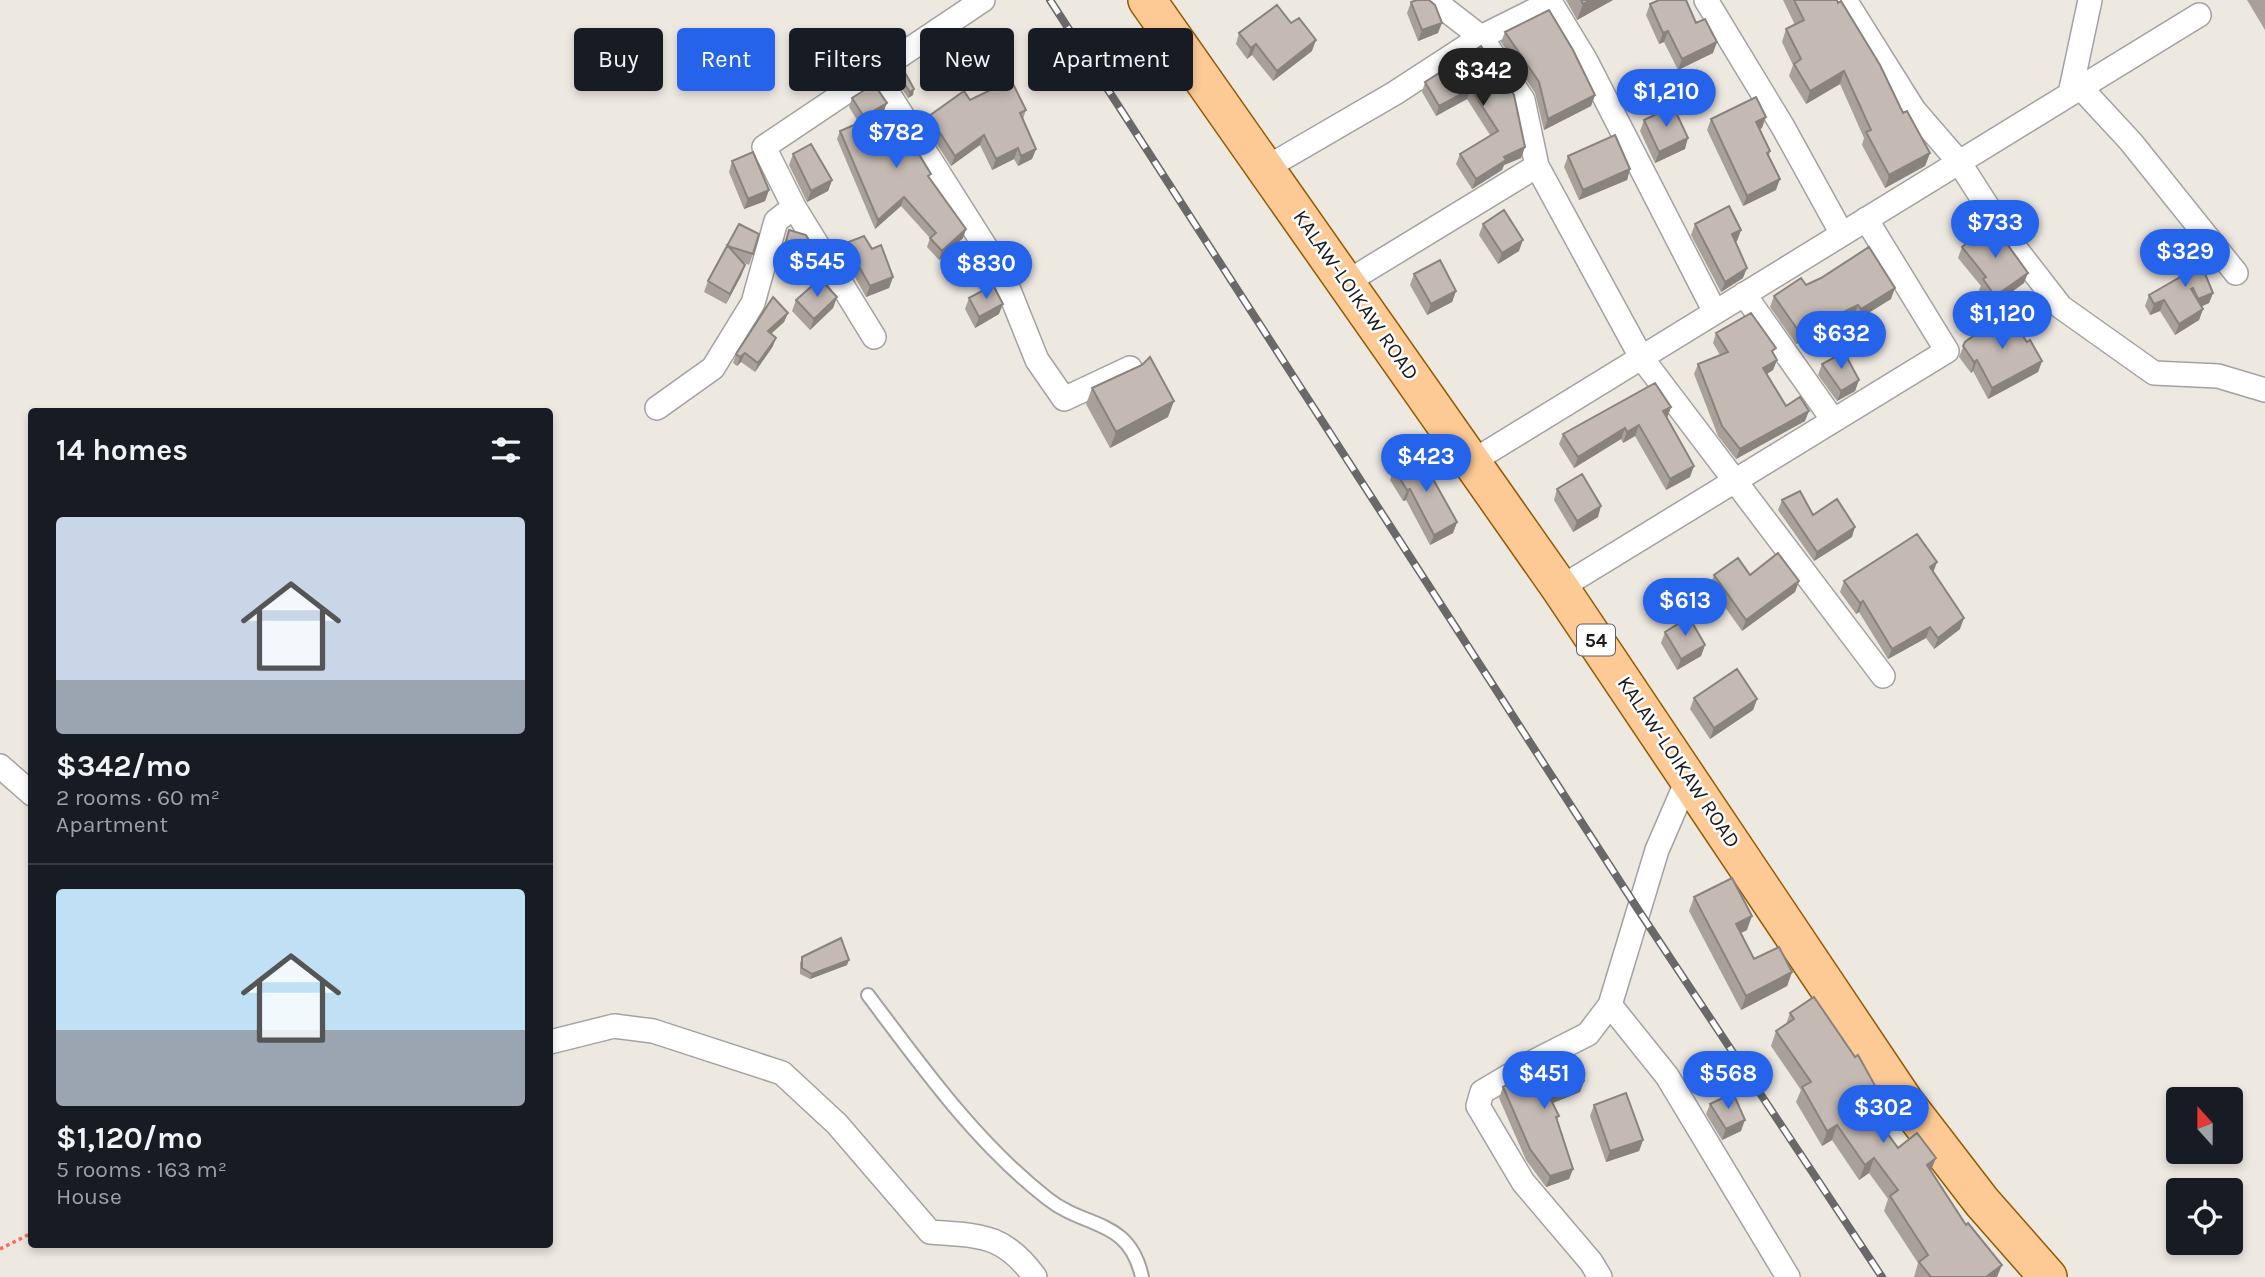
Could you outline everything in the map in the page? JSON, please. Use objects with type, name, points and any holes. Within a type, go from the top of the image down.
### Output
[{"type":"main road","name":"KALAW-LOIKAW ROAD","points":[[1147,0],[1473,461],[1689,776],[1905,1102],[1982,1202],[2048,1277]]},
{"type":"street","points":[[906,50],[983,0]]},
{"type":"street","points":[[1433,0],[1481,37],[1523,100],[1536,166],[1641,357],[1883,676]]},
{"type":"street","points":[[1706,0],[1783,127],[1842,234]]},
{"type":"street","points":[[1845,0],[1914,110],[1959,162],[2009,240],[2061,307],[2154,373],[2218,376],[2265,390]]},
{"type":"street","points":[[2075,91],[2090,0]]},
{"type":"street","points":[[1266,168],[1395,93],[1481,37],[1550,1],[1585,59],[1715,312]]},
{"type":"street","points":[[1473,461],[2199,15]]},
{"type":"street","points":[[845,91],[764,147],[794,206],[874,337]]},
{"type":"street","points":[[887,91],[1002,272],[1037,360],[1064,399],[1130,368]]},
{"type":"street","points":[[2075,91],[2132,142],[2236,273]]},
{"type":"street","points":[[1347,282],[1536,166]]},
{"type":"street","points":[[657,408],[713,368],[753,303],[776,221],[794,206]]},
{"type":"street","points":[[1560,588],[1947,351],[1866,219]]},
{"type":"street","points":[[1744,294],[1833,420]]},
{"type":"street","points":[[0,766],[28,790]]},
{"type":"street","points":[[1600,1277],[1591,1262],[1523,1182],[1478,1106],[1478,1100],[1482,1092],[1588,1034],[1610,1005],[1657,850],[1689,776]]},
{"type":"street","points":[[1610,1005],[1667,1076],[1788,1277]]},
{"type":"street","points":[[553,1041],[614,1026],[653,1031],[782,1073],[837,1124],[930,1232],[988,1236],[1021,1258],[1035,1277]]},
{"type":"lane","points":[[868,995],[930,1078],[986,1145],[1050,1201],[1106,1227],[1136,1253],[1142,1277]]},
{"type":"path","points":[[0,1249],[28,1235]]},
{"type":"building","points":[[1429,0],[1435,5],[1442,23],[1422,30],[1411,2]]},
{"type":"building","points":[[1659,0],[1686,0],[1696,23],[1705,19],[1717,42],[1682,59],[1668,31],[1663,33],[1650,4]]},
{"type":"building","points":[[1794,0],[1841,1],[1880,65],[1903,113],[1907,111],[1930,153],[1889,175],[1866,132],[1871,130],[1844,71],[1810,91],[1794,64],[1801,59],[1786,29],[1804,20]]},
{"type":"building","points":[[1277,5],[1291,23],[1299,18],[1316,40],[1277,71],[1256,44],[1251,48],[1239,33]]},
{"type":"building","points":[[1549,10],[1595,95],[1548,119],[1539,82],[1505,32]]},
{"type":"building","points":[[1481,46],[1514,95],[1525,147],[1504,157],[1506,160],[1476,179],[1460,154],[1498,131],[1471,89],[1439,106],[1425,82]]},
{"type":"building","points":[[906,74],[914,89],[910,92],[906,86]]},
{"type":"building","points":[[1014,86],[1026,110],[1020,113],[1036,149],[1021,156],[1018,148],[996,159],[984,135],[955,156],[929,116],[964,91],[970,100],[988,91],[1014,91]]},
{"type":"building","points":[[863,91],[879,91],[887,103],[875,110],[906,133],[931,174],[928,176],[966,229],[942,251],[930,238],[936,233],[904,197],[878,220],[840,131],[866,120],[852,98]]},
{"type":"building","points":[[1756,97],[1766,117],[1756,122],[1780,179],[1747,196],[1711,119]]},
{"type":"building","points":[[1673,106],[1688,138],[1659,152],[1644,120]]},
{"type":"building","points":[[1615,135],[1630,169],[1583,190],[1568,156]]},
{"type":"building","points":[[811,144],[832,180],[811,191],[793,154]]},
{"type":"building","points":[[753,152],[769,190],[748,199],[732,161]]},
{"type":"building","points":[[1729,206],[1741,230],[1732,234],[1747,268],[1725,282],[1695,224]]},
{"type":"building","points":[[1504,210],[1523,240],[1502,253],[1483,224]]},
{"type":"building","points":[[1992,223],[2028,273],[1995,296],[1983,279],[1986,277],[1962,247]]},
{"type":"building","points":[[739,224],[759,234],[753,254],[728,246],[745,265],[730,294],[708,281]]},
{"type":"building","points":[[789,230],[806,235],[810,242],[804,260],[812,264],[809,272],[780,263]]},
{"type":"building","points":[[864,236],[872,249],[881,245],[893,277],[870,286],[846,243]]},
{"type":"building","points":[[1869,247],[1895,288],[1861,309],[1858,305],[1800,333],[1774,296],[1801,278],[1806,285],[1821,278]]},
{"type":"building","points":[[2194,247],[2213,293],[2198,299],[2193,288],[2191,289],[2203,309],[2179,324],[2164,300],[2154,304],[2149,295],[2187,273],[2179,253]]},
{"type":"building","points":[[1440,260],[1456,291],[1431,304],[1414,274]]},
{"type":"building","points":[[820,279],[837,297],[814,319],[796,300]]},
{"type":"building","points":[[993,285],[1003,304],[979,317],[969,298]]},
{"type":"building","points":[[773,297],[788,313],[768,331],[776,338],[758,363],[745,353],[740,357],[736,354]]},
{"type":"building","points":[[2006,312],[2027,342],[2030,340],[2042,361],[1992,388],[1977,360],[1974,362],[1963,346]]},
{"type":"building","points":[[1751,313],[1776,348],[1772,351],[1777,360],[1763,368],[1786,406],[1800,397],[1809,411],[1740,449],[1722,426],[1698,364],[1728,352],[1716,333]]},
{"type":"building","points":[[1844,352],[1859,380],[1841,391],[1822,364]]},
{"type":"building","points":[[1150,357],[1174,401],[1116,432],[1092,388],[1142,365]]},
{"type":"building","points":[[1655,383],[1671,407],[1663,411],[1694,466],[1670,479],[1639,425],[1627,432],[1625,428],[1578,457],[1563,434]]},
{"type":"building","points":[[1419,454],[1457,522],[1434,535],[1410,489],[1407,490],[1394,469]]},
{"type":"building","points":[[1582,474],[1601,506],[1577,521],[1557,489]]},
{"type":"building","points":[[1800,491],[1813,515],[1837,499],[1855,527],[1817,552],[1782,500]]},
{"type":"building","points":[[1917,534],[1937,562],[1930,567],[1964,618],[1938,638],[1930,627],[1892,649],[1863,601],[1860,603],[1844,581]]},
{"type":"building","points":[[1778,553],[1799,581],[1746,620],[1714,575],[1738,558],[1750,575]]},
{"type":"building","points":[[1689,617],[1705,645],[1681,659],[1665,632]]},
{"type":"building","points":[[1737,669],[1757,699],[1714,728],[1694,698]]},
{"type":"building","points":[[1732,878],[1752,916],[1736,924],[1754,959],[1779,947],[1792,972],[1746,996],[1694,897]]},
{"type":"building","points":[[841,938],[849,960],[812,974],[802,968],[802,957]]},
{"type":"building","points":[[1814,997],[1855,1057],[1858,1055],[1883,1100],[1869,1108],[1898,1148],[1917,1133],[1936,1158],[1927,1165],[1966,1225],[1968,1223],[2002,1265],[1986,1277],[1931,1277],[1919,1262],[1928,1255],[1890,1196],[1898,1190],[1874,1158],[1865,1165],[1837,1125],[1827,1131],[1802,1087],[1811,1082],[1776,1031],[1794,1019],[1790,1013]]},
{"type":"building","points":[[1573,1055],[1584,1081],[1549,1096],[1559,1116],[1556,1117],[1573,1169],[1550,1176],[1530,1149],[1503,1087],[1536,1068]]},
{"type":"building","points":[[1626,1093],[1643,1140],[1610,1151],[1594,1105]]},
{"type":"building","points":[[1733,1093],[1745,1120],[1726,1129],[1710,1104]]},
{"type":"railway","points":[[1050,0],[1639,911],[1882,1277]]}]
